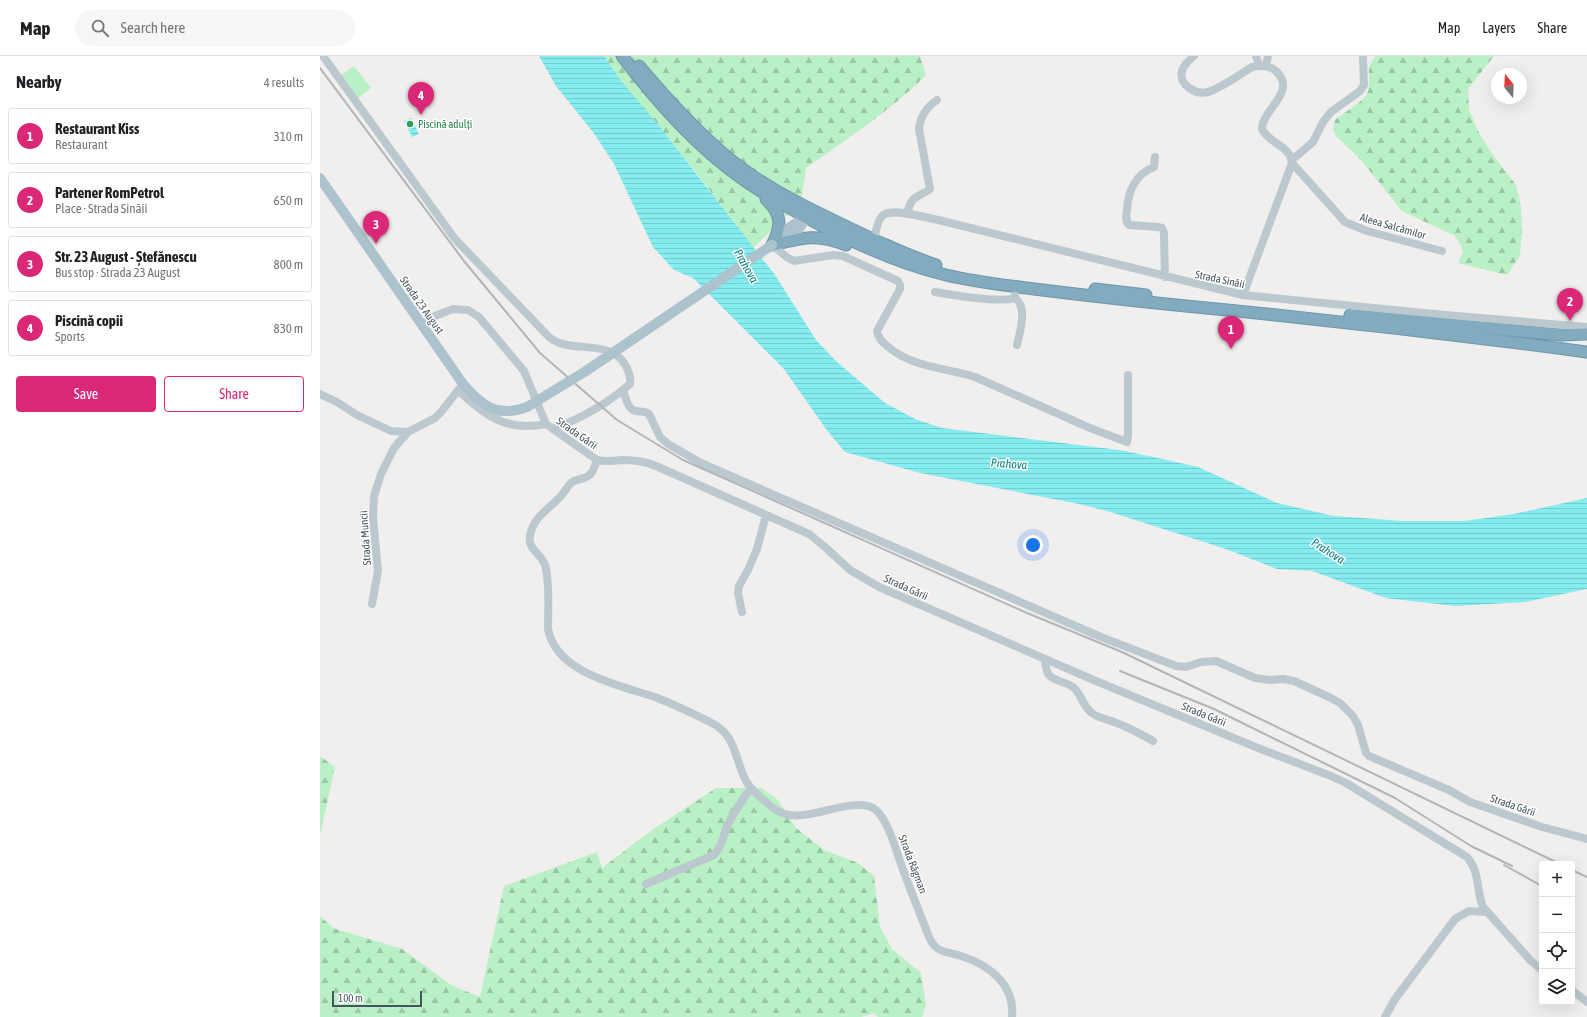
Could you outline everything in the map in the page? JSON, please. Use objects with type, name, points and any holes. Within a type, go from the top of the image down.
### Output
[{"type":"highway","points":[[622,56],[666,109],[698,142],[718,160],[747,182],[782,205],[808,213],[941,266],[981,275],[1164,297],[1562,336],[1587,334]]},
{"type":"highway","points":[[631,56],[674,106],[726,156],[808,213],[860,245],[919,267]]},
{"type":"highway","points":[[747,182],[751,188],[769,202],[777,212],[779,232],[772,245]]},
{"type":"highway","points":[[772,245],[801,238],[825,238],[891,262],[919,267],[1015,292],[1120,300],[1482,338],[1587,352]]},
{"type":"highway","points":[[1482,338],[1501,337],[1587,344]]},
{"type":"main road","name":"Strada 23 August","points":[[320,178],[422,324],[461,387],[483,404],[495,410],[512,412],[527,407],[586,371],[772,245],[797,232],[808,213]]},
{"type":"street","points":[[323,56],[455,240],[554,341],[569,345],[610,351],[625,364],[630,377],[630,384],[597,409],[576,421],[553,429]]},
{"type":"street","points":[[1194,56],[1184,66],[1182,71],[1182,80],[1190,89],[1200,93],[1210,91],[1262,66],[1268,56]]},
{"type":"street","points":[[1256,56],[1262,66]]},
{"type":"street","points":[[1243,295],[1292,162],[1313,142],[1323,122],[1331,112],[1360,91],[1364,85],[1363,56]]},
{"type":"street","name":"Aleea Salcâmilor","points":[[1262,66],[1276,71],[1279,75],[1283,88],[1281,95],[1264,120],[1262,129],[1268,137],[1288,152],[1292,162],[1344,222],[1367,231],[1442,251]]},
{"type":"street","points":[[907,214],[911,201],[915,197],[930,189],[919,129],[923,114],[930,105],[937,100]]},
{"type":"street","points":[[1155,157],[1154,167],[1143,172],[1132,188],[1127,205],[1126,220],[1129,225],[1162,228],[1164,233],[1165,277]]},
{"type":"street","name":"Strada Sinăii","points":[[874,240],[878,223],[883,215],[891,212],[934,219],[1243,295],[1445,315],[1587,327]]},
{"type":"street","points":[[772,245],[794,261],[833,255],[843,256],[898,281],[900,289],[877,331],[877,336],[882,342],[904,358],[927,366],[974,377],[1127,442],[1128,375]]},
{"type":"street","points":[[935,292],[968,297],[1006,299],[1015,292],[1022,312],[1017,345]]},
{"type":"street","name":"Strada Gării","points":[[422,324],[434,316],[453,309],[468,310],[479,317],[524,371],[546,424],[597,460],[604,462],[632,460],[649,463],[808,534],[850,570],[880,587],[1044,659],[1346,783],[1466,857],[1473,865],[1480,899],[1486,912]]},
{"type":"street","points":[[461,387],[477,408],[499,421],[523,427],[546,424]]},
{"type":"street","name":"Strada Muncii","points":[[372,604],[378,571],[373,518],[374,496],[381,474],[394,448],[408,432],[435,418],[442,412],[461,387]]},
{"type":"street","name":"Strada Gării","points":[[623,390],[629,407],[632,410],[646,412],[649,414],[660,437],[668,444],[708,467],[1101,637],[1176,666],[1186,666],[1201,662],[1216,661],[1255,678],[1294,681],[1340,703],[1353,716],[1358,725],[1366,753],[1369,756],[1449,790],[1470,802],[1587,839]]},
{"type":"street","points":[[320,394],[337,402],[357,415],[391,431],[408,432]]},
{"type":"street","name":"Strada Răgman","points":[[597,460],[592,472],[588,476],[573,482],[562,495],[547,508],[535,522],[529,538],[530,545],[540,556],[545,565],[550,636],[562,654],[575,666],[590,676],[656,698],[720,728],[729,736],[740,767],[751,788],[775,810],[796,816],[864,805],[876,811],[888,831],[930,940],[937,948],[975,961],[987,967],[999,977],[1007,988],[1011,999],[1012,1017]]},
{"type":"street","points":[[742,612],[738,592],[739,586],[757,549],[766,515]]},
{"type":"street","points":[[1044,659],[1046,671],[1049,675],[1054,680],[1074,688],[1080,694],[1092,713],[1116,722],[1153,741]]},
{"type":"street","points":[[646,884],[714,855],[718,850],[738,806],[751,788]]},
{"type":"street","points":[[1385,1017],[1395,999],[1455,919],[1469,911],[1486,912],[1504,929],[1531,961],[1541,969]]},
{"type":"street","points":[[1575,992],[1587,1002]]},
{"type":"green space","points":[[604,56],[920,56],[926,75],[883,113],[806,168],[801,202],[753,248],[696,172],[622,82]]},
{"type":"green space","points":[[1376,56],[1494,56],[1468,89],[1469,110],[1478,131],[1492,154],[1516,185],[1521,206],[1522,231],[1520,255],[1507,275],[1458,263],[1463,252],[1455,236],[1402,211],[1361,160],[1336,136],[1333,129],[1335,120],[1363,99],[1368,92],[1370,66]]},
{"type":"green space","points":[[354,66],[371,88],[358,98],[341,75]]},
{"type":"green space","points":[[320,756],[335,767],[320,835]]},
{"type":"green space","points":[[716,788],[761,788],[777,799],[796,828],[824,850],[858,863],[874,876],[880,927],[892,949],[921,973],[926,1005],[922,1017],[878,1017],[874,1013],[861,1017],[320,1017],[320,916],[333,928],[402,949],[451,985],[480,997],[504,886],[597,852],[602,868],[652,830]]},
{"type":"water","name":"Prahova","points":[[539,56],[604,56],[622,82],[660,127],[775,275],[816,340],[837,362],[885,403],[915,419],[942,428],[1119,450],[1198,467],[1277,503],[1334,516],[1404,521],[1464,521],[1514,514],[1587,498],[1587,589],[1525,602],[1455,606],[1386,598],[1312,571],[1277,569],[1226,549],[1107,511],[1079,504],[920,473],[845,452],[826,429],[784,369],[693,278],[674,270],[653,247],[614,164],[593,132],[556,86]]},
{"type":"water","points":[[411,118],[419,134],[412,137],[404,121]]},
{"type":"railway","points":[[320,68],[464,261],[540,353],[617,420],[683,460],[1027,613],[1122,652],[1554,861]]},
{"type":"railway","points":[[1120,671],[1214,709],[1395,798],[1471,846],[1512,866]]},
{"type":"railway","points":[[1504,865],[1539,884]]},
{"type":"railway","points":[[1575,871],[1587,877]]},
{"type":"place","name":"Piscină copii","points":[[421,115]]},
{"type":"place","name":"Piscină adulți","points":[[410,124]]},
{"type":"place","name":"Str. 23 August - Ștefănescu","points":[[376,244]]},
{"type":"place","name":"Partener RomPetrol","points":[[1570,321]]},
{"type":"place","name":"Restaurant Kiss","points":[[1231,349]]}]
